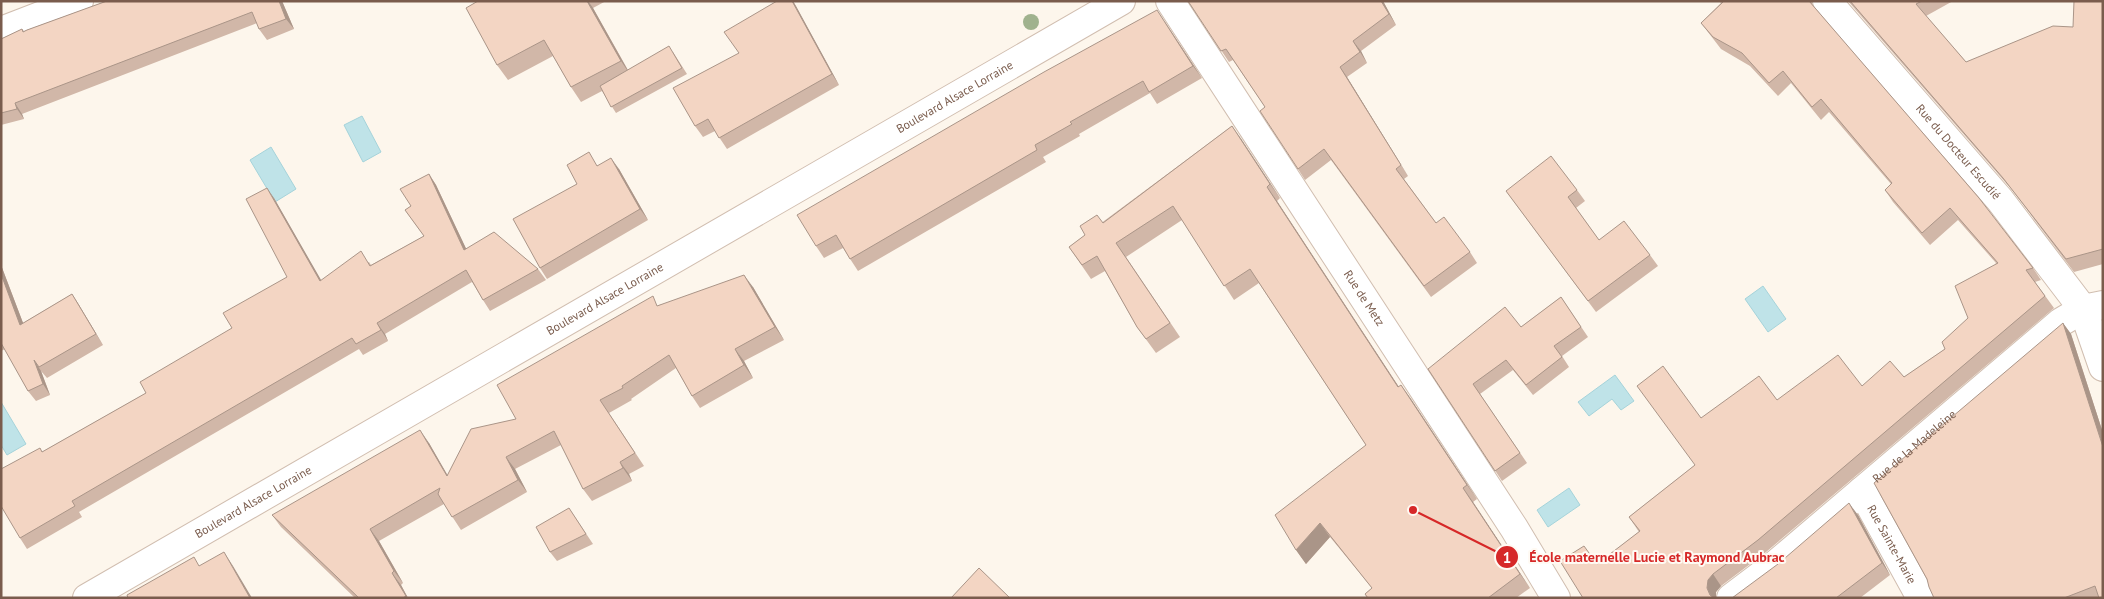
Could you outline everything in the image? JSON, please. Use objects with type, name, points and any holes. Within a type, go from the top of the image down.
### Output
[{"type":"street","points":[[1,31],[78,1]]},
{"type":"street","name":"Boulevard Alsace Lorraine","points":[[88,598],[1121,1]]},
{"type":"street","name":"Rue de Metz","points":[[1170,1],[1509,520],[1556,598]]},
{"type":"street","name":"Rue du Docteur Escudié","points":[[1827,1],[2093,307],[2103,367]]},
{"type":"street","name":"Rue de la Madeleine","points":[[1731,598],[1776,564],[2061,322],[2093,307]]},
{"type":"street","name":"Rue Sainte-Marie","points":[[1862,491],[1920,598]]},
{"type":"water","points":[[362,116],[381,152],[363,162],[344,125]]},
{"type":"water","points":[[271,147],[296,189],[275,202],[250,160]]},
{"type":"water","points":[[1763,286],[1786,319],[1768,332],[1745,299]]},
{"type":"water","points":[[1615,375],[1634,401],[1621,410],[1612,399],[1589,416],[1578,402]]},
{"type":"water","points":[[1,402],[26,444],[7,455],[1,445]]},
{"type":"water","points":[[1569,488],[1580,505],[1548,527],[1537,510]]},
{"type":"building","points":[[107,1],[279,1],[286,19],[259,29],[252,12],[15,103],[17,109],[1,113],[1,39],[22,29],[23,32]]},
{"type":"building","points":[[478,1],[587,1],[621,61],[571,87],[544,40],[497,65],[466,8]]},
{"type":"building","points":[[777,1],[792,1],[832,74],[719,138],[708,119],[695,126],[673,88],[739,53],[724,32]]},
{"type":"building","points":[[1188,1],[1381,1],[1389,14],[1353,41],[1360,52],[1340,67],[1401,165],[1396,169],[1436,223],[1444,217],[1470,252],[1424,286],[1324,149],[1298,169],[1260,111],[1265,107],[1226,49],[1221,51]]},
{"type":"building","points":[[1722,1],[1809,1],[1979,198],[2033,268],[2026,270],[2045,296],[1758,540],[1713,574],[1708,580],[1707,588],[1710,595],[1714,598],[1583,598],[1560,561],[1584,546],[1597,564],[1640,531],[1629,517],[1695,465],[1637,386],[1663,366],[1701,418],[1759,376],[1777,400],[1838,355],[1862,386],[1890,361],[1904,377],[1945,349],[1942,342],[1968,318],[1955,286],[1998,263],[1950,208],[1922,233],[1885,190],[1892,183],[1821,99],[1812,107],[1783,71],[1769,83],[1742,53],[1713,37],[1701,23]]},
{"type":"building","points":[[1850,1],[1922,1],[1916,4],[1966,62],[2053,26],[2073,27],[2074,1],[2103,1],[2103,249],[2066,259],[2003,178]]},
{"type":"building","points":[[1157,10],[1193,66],[1149,92],[1143,81],[1070,122],[1072,124],[1035,145],[1037,150],[850,259],[836,235],[816,246],[797,215],[1044,72]]},
{"type":"building","points":[[669,46],[682,68],[611,107],[600,86]]},
{"type":"building","points":[[1232,126],[1270,184],[1267,187],[1398,387],[1401,385],[1467,485],[1463,488],[1520,574],[1488,598],[1368,598],[1365,594],[1372,588],[1320,523],[1296,550],[1275,515],[1366,445],[1250,269],[1224,286],[1173,206],[1116,243],[1170,323],[1146,339],[1137,327],[1097,256],[1082,265],[1069,247],[1085,235],[1080,226],[1097,215],[1103,223]]},
{"type":"building","points":[[589,152],[597,166],[611,158],[640,209],[540,268],[513,219],[577,184],[567,165]]},
{"type":"building","points":[[1551,156],[1577,190],[1568,197],[1599,240],[1624,221],[1650,255],[1588,301],[1506,191]]},
{"type":"building","points":[[429,174],[464,250],[494,232],[538,269],[483,300],[466,270],[377,323],[381,330],[356,344],[352,338],[72,501],[75,506],[20,538],[1,506],[1,469],[40,448],[42,452],[146,393],[140,382],[232,328],[223,313],[287,277],[246,199],[267,188],[320,281],[361,251],[370,266],[424,236],[405,210],[411,206],[400,189]]},
{"type":"building","points":[[1,274],[20,325],[72,294],[96,334],[39,367],[34,360],[43,384],[28,391],[1,343]]},
{"type":"building","points":[[744,275],[775,327],[735,349],[744,365],[692,396],[669,355],[622,386],[623,388],[600,400],[635,453],[620,462],[623,468],[583,489],[554,431],[506,457],[518,480],[452,517],[438,494],[440,488],[370,529],[406,596],[403,598],[359,598],[272,515],[420,430],[447,476],[471,429],[516,419],[497,385],[653,296],[657,306]]},
{"type":"building","points":[[1561,297],[1581,327],[1554,346],[1562,357],[1526,385],[1506,360],[1473,384],[1520,453],[1495,471],[1428,369],[1505,307],[1521,327]]},
{"type":"building","points":[[2063,323],[2103,447],[2103,598],[2099,598],[2095,586],[2064,598],[1934,598],[1927,579],[1874,483]]},
{"type":"building","points":[[1849,503],[1882,563],[1836,598],[1732,598],[1778,564]]},
{"type":"building","points":[[569,508],[586,534],[550,552],[536,527]]},
{"type":"building","points":[[224,552],[250,598],[128,598],[127,595],[194,557],[199,566]]},
{"type":"building","points":[[979,568],[1010,598],[951,598]]},
{"type":"place","name":"École maternelle Lucie et Raymond Aubrac","points":[[1413,510]]}]
